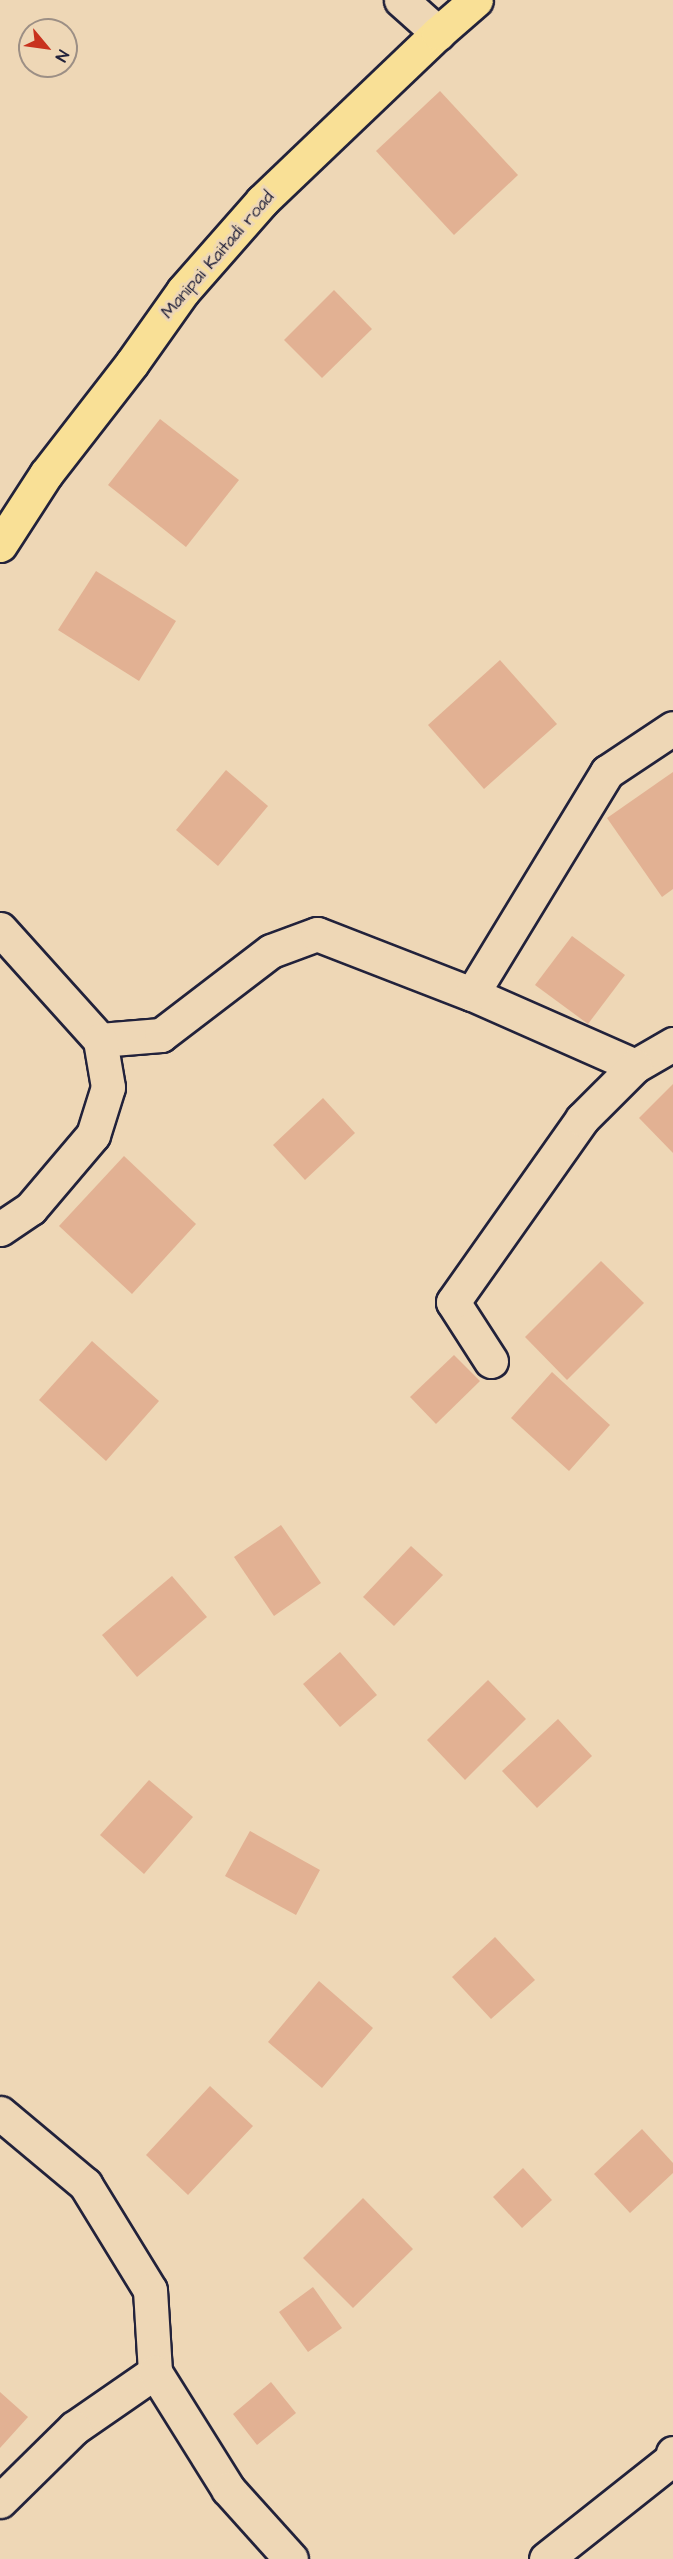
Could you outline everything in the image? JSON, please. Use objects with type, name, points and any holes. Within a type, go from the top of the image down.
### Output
[{"type":"main road","name":"Manipai Kaitadi road","points":[[0,545],[46,474],[132,363],[183,291],[262,201],[438,33],[476,0]]},
{"type":"street","points":[[401,0],[438,33]]},
{"type":"street","points":[[472,994],[607,772],[673,728]]},
{"type":"street","points":[[0,929],[100,1040],[108,1087],[93,1135],[31,1208],[0,1229]]},
{"type":"street","points":[[100,1040],[161,1035],[271,951],[317,934],[472,994],[635,1066]]},
{"type":"street","points":[[491,1361],[453,1302],[582,1119],[635,1066],[673,1044]]},
{"type":"street","points":[[0,2113],[85,2184],[150,2290],[155,2372],[228,2489],[291,2559]]},
{"type":"street","points":[[0,2501],[74,2428],[155,2372]]},
{"type":"street","points":[[546,2559],[672,2459],[673,2453]]},
{"type":"building","points":[[440,91],[518,175],[454,235],[376,151]]},
{"type":"building","points":[[334,290],[372,329],[322,378],[284,340]]},
{"type":"building","points":[[160,419],[239,480],[186,547],[108,485]]},
{"type":"building","points":[[96,571],[176,621],[139,681],[58,630]]},
{"type":"building","points":[[500,660],[557,724],[484,789],[428,725]]},
{"type":"building","points":[[226,770],[268,806],[218,866],[176,830]]},
{"type":"building","points":[[673,772],[673,889],[662,897],[607,818]]},
{"type":"building","points":[[572,936],[625,975],[588,1024],[535,985]]},
{"type":"building","points":[[673,1084],[673,1153],[639,1118]]},
{"type":"building","points":[[323,1098],[355,1133],[305,1180],[273,1145]]},
{"type":"building","points":[[124,1156],[196,1224],[132,1294],[59,1226]]},
{"type":"building","points":[[601,1261],[644,1303],[567,1380],[525,1337]]},
{"type":"building","points":[[92,1341],[159,1401],[106,1461],[39,1400]]},
{"type":"building","points":[[454,1355],[480,1381],[436,1424],[410,1397]]},
{"type":"building","points":[[552,1372],[610,1425],[569,1471],[511,1418]]},
{"type":"building","points":[[281,1525],[321,1583],[274,1616],[234,1557]]},
{"type":"building","points":[[411,1546],[443,1575],[394,1626],[363,1597]]},
{"type":"building","points":[[172,1576],[207,1617],[137,1677],[102,1635]]},
{"type":"building","points":[[340,1652],[377,1695],[340,1727],[303,1684]]},
{"type":"building","points":[[488,1680],[526,1719],[465,1780],[427,1740]]},
{"type":"building","points":[[558,1719],[592,1756],[537,1808],[502,1771]]},
{"type":"building","points":[[149,1780],[193,1817],[144,1874],[100,1835]]},
{"type":"building","points":[[250,1831],[320,1870],[296,1915],[225,1876]]},
{"type":"building","points":[[495,1937],[535,1980],[491,2019],[452,1977]]},
{"type":"building","points":[[319,1981],[373,2028],[322,2088],[268,2042]]},
{"type":"building","points":[[210,2086],[253,2126],[188,2195],[146,2155]]},
{"type":"building","points":[[642,2129],[673,2163],[673,2173],[630,2213],[594,2174]]},
{"type":"building","points":[[523,2168],[552,2200],[522,2228],[493,2197]]},
{"type":"building","points":[[363,2198],[413,2249],[353,2308],[303,2258]]},
{"type":"building","points":[[313,2287],[342,2328],[308,2352],[279,2312]]},
{"type":"building","points":[[271,2382],[296,2413],[257,2445],[233,2414]]},
{"type":"building","points":[[0,2392],[28,2417],[0,2448]]}]
